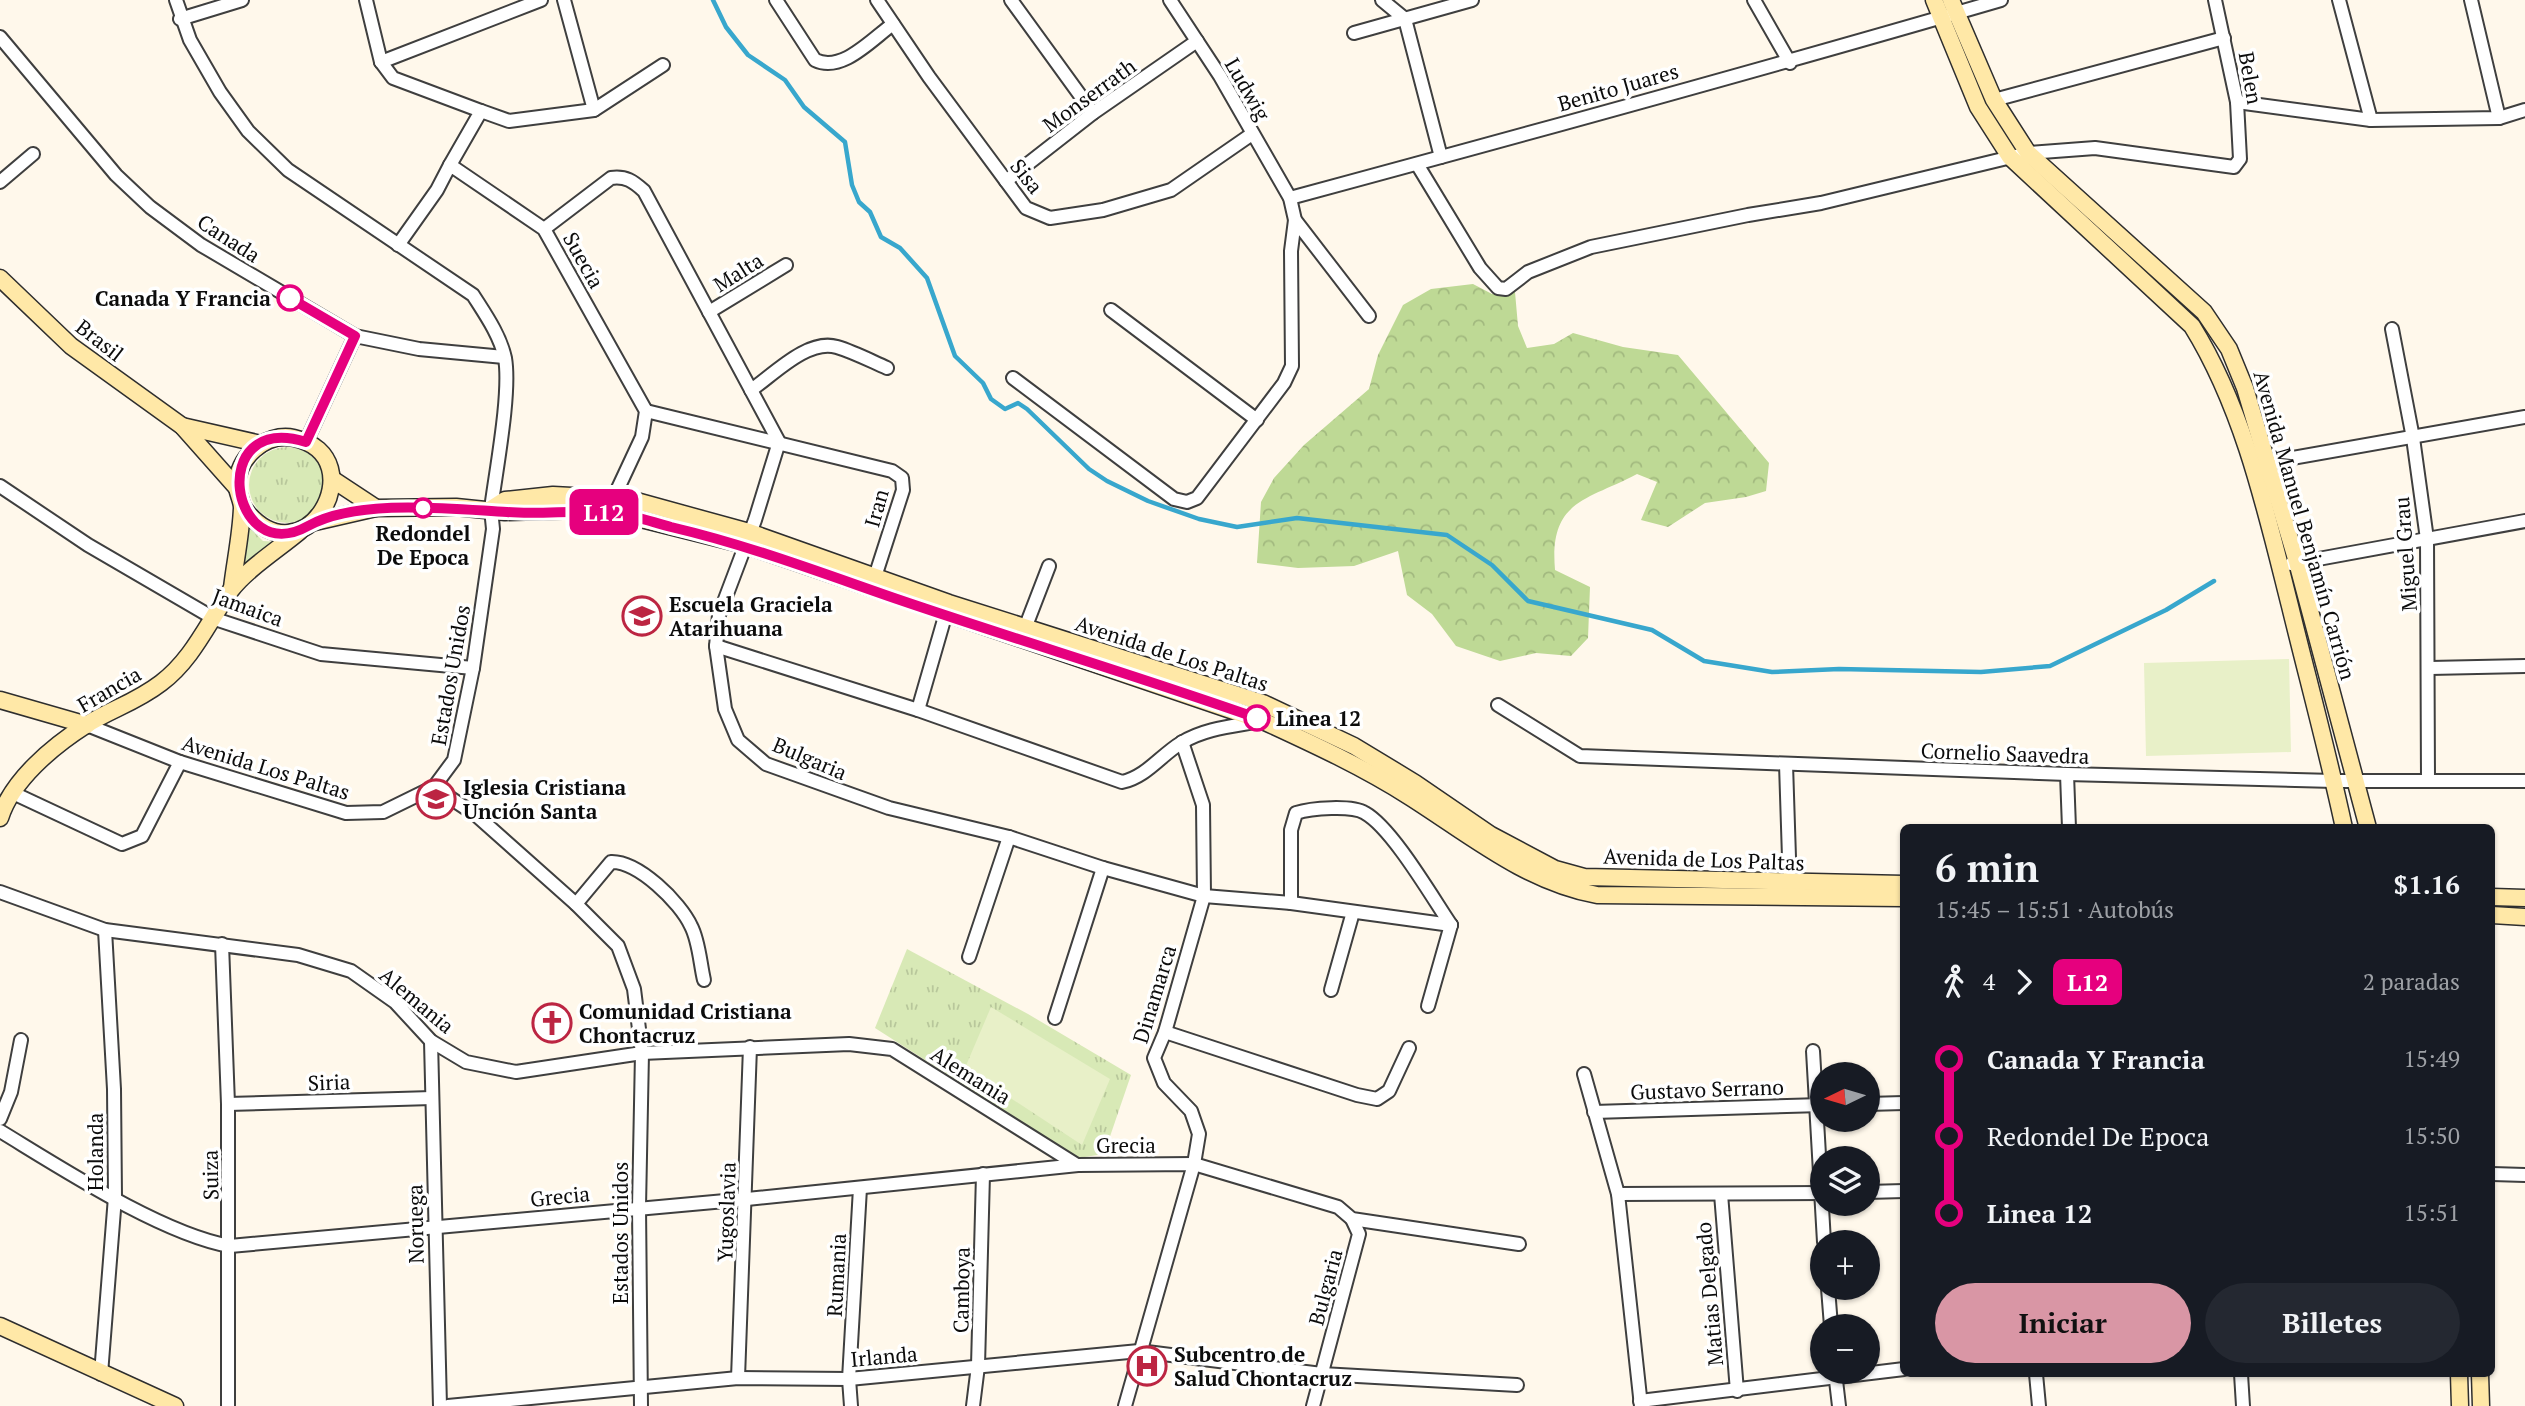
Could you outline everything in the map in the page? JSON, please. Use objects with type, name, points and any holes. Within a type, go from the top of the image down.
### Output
[{"type":"main road","name":"Avenida Manuel Benjamín Carrión","points":[[1934,0],[1950,10],[1994,100],[2028,153],[2204,312],[2234,362],[2280,567],[2343,824]]},
{"type":"main road","name":"Avenida Manuel Benjamín Carrión","points":[[1950,10],[1978,107],[2010,157],[2192,326],[2228,393],[2297,562],[2367,824]]},
{"type":"main road","name":"Brasil","points":[[0,278],[71,346],[182,426],[237,488]]},
{"type":"main road","name":"Brasil","points":[[182,426],[261,444]]},
{"type":"main road","points":[[283,438],[306,442],[327,464],[332,479],[328,503],[308,526],[283,533],[267,529],[252,520],[242,506],[237,488],[243,463],[261,444],[283,438]]},
{"type":"main road","points":[[332,479],[376,508]]},
{"type":"main road","name":"Avenida de Los Paltas","points":[[491,509],[505,500],[553,495],[614,497],[1268,714],[1354,746],[1415,783],[1491,835],[1555,869],[1584,877],[1900,884]]},
{"type":"main road","name":"Francia","points":[[0,818],[13,793],[34,768],[87,725],[132,704],[163,681],[190,654],[215,619],[232,588],[242,506]]},
{"type":"main road","name":"Avenida de Los Paltas","points":[[308,526],[376,508],[491,509],[505,512],[581,510],[617,513],[747,539]]},
{"type":"main road","name":"Francia","points":[[232,588],[308,526]]},
{"type":"main road","points":[[0,700],[87,725]]},
{"type":"main road","name":"Avenida de Los Paltas","points":[[1268,714],[1409,797],[1483,846],[1561,887],[1597,895],[1790,900],[1900,898]]},
{"type":"main road","points":[[2495,897],[2525,898]]},
{"type":"main road","points":[[2495,915],[2525,917]]},
{"type":"main road","points":[[0,1326],[175,1406]]},
{"type":"main road","points":[[2459,1377],[2460,1406]]},
{"type":"main road","points":[[2480,1377],[2482,1406]]},
{"type":"street","name":"Estados Unidos","points":[[176,0],[180,19],[220,92],[248,131],[288,170],[473,295],[491,323],[505,357],[505,381],[491,509],[493,529],[473,668],[454,760],[434,787],[476,815],[576,904],[618,946],[635,989],[642,1053],[639,1207],[641,1406]]},
{"type":"street","points":[[180,19],[242,0]]},
{"type":"street","points":[[366,0],[381,62],[393,78],[509,121],[594,110],[663,65]]},
{"type":"street","points":[[381,62],[541,0]]},
{"type":"street","points":[[564,0],[594,110]]},
{"type":"street","points":[[776,0],[815,60],[825,64],[838,64],[893,24]]},
{"type":"street","name":"Sisa","points":[[877,0],[1026,208],[1050,218],[1103,210],[1171,190],[1252,134]]},
{"type":"street","points":[[1011,0],[1093,113]]},
{"type":"street","name":"Ludwig","points":[[1170,0],[1290,198],[1296,220]]},
{"type":"street","points":[[1382,0],[1405,19],[1441,157]]},
{"type":"street","points":[[1354,33],[1472,0]]},
{"type":"street","points":[[1754,0],[1790,63]]},
{"type":"street","name":"Benito Juares","points":[[1290,198],[1693,86],[1790,63],[1950,10],[2001,0]]},
{"type":"street","name":"Belen","points":[[2028,153],[2095,148],[2234,167],[2238,164],[2237,102],[2214,0]]},
{"type":"street","points":[[2339,0],[2371,120]]},
{"type":"street","points":[[2471,0],[2499,118]]},
{"type":"street","name":"Canada","points":[[0,37],[116,175],[150,207],[201,245],[355,336],[419,349],[505,357]]},
{"type":"street","points":[[1994,100],[2224,38]]},
{"type":"street","name":"Monserrath","points":[[1006,181],[1093,113],[1197,41]]},
{"type":"street","points":[[2237,102],[2371,120],[2499,118],[2525,110]]},
{"type":"street","points":[[398,245],[437,190],[481,111]]},
{"type":"street","points":[[1417,163],[1485,276],[1498,289],[1506,289],[1528,272],[1591,247],[1821,203],[2028,153]]},
{"type":"street","points":[[0,182],[33,154]]},
{"type":"street","name":"Suecia","points":[[450,165],[544,229],[646,411]]},
{"type":"street","points":[[544,229],[611,178],[621,177],[633,181],[644,191],[779,442]]},
{"type":"street","points":[[1296,220],[1369,316]]},
{"type":"street","points":[[1013,378],[1174,499],[1187,502],[1197,498],[1257,420],[1292,366],[1291,251],[1296,220]]},
{"type":"street","name":"Malta","points":[[709,312],[786,265]]},
{"type":"street","points":[[1111,310],[1257,420]]},
{"type":"street","name":"Miguel Grau","points":[[2392,329],[2413,438],[2427,539],[2430,668],[2428,780]]},
{"type":"street","points":[[306,442],[355,336]]},
{"type":"street","points":[[751,390],[807,351],[820,346],[834,346],[887,368]]},
{"type":"street","points":[[614,497],[642,437],[646,411],[779,442]]},
{"type":"street","points":[[2259,464],[2525,417]]},
{"type":"street","name":"Bulgaria","points":[[779,442],[719,615],[716,646],[725,709],[738,740],[766,764],[889,808],[1009,837],[1103,868],[1204,896],[1291,903],[1451,925]]},
{"type":"street","name":"Iran","points":[[779,442],[892,471],[902,478],[902,490],[873,583]]},
{"type":"street","name":"Jamaica","points":[[0,486],[88,545],[215,619],[321,654],[473,668]]},
{"type":"street","points":[[2280,567],[2525,521]]},
{"type":"street","points":[[1023,633],[1049,566]]},
{"type":"street","points":[[918,710],[947,609]]},
{"type":"street","points":[[716,646],[918,710],[1122,782],[1138,776],[1182,742],[1208,731],[1268,714]]},
{"type":"street","points":[[2430,668],[2525,666]]},
{"type":"street","name":"Cornelio Saavedra","points":[[1498,705],[1580,756],[2067,774],[2334,781],[2525,781]]},
{"type":"street","name":"Avenida Los Paltas","points":[[87,725],[180,762],[346,814],[383,812],[434,787]]},
{"type":"street","name":"Dinamarca","points":[[1125,1406],[1194,1164],[1199,1134],[1191,1111],[1164,1083],[1154,1058],[1165,1032],[1204,896],[1203,805],[1182,742]]},
{"type":"street","points":[[13,793],[122,844],[142,836],[180,762]]},
{"type":"street","points":[[1786,764],[1790,900]]},
{"type":"street","points":[[2067,774],[2070,824]]},
{"type":"street","points":[[1291,903],[1291,830],[1296,813],[1312,808],[1364,811],[1382,827],[1451,925],[1428,1006]]},
{"type":"street","points":[[969,957],[1009,837]]},
{"type":"street","points":[[576,904],[611,862],[642,874],[670,894],[692,926],[704,980]]},
{"type":"street","points":[[1055,1018],[1103,868]]},
{"type":"street","name":"Alemania","points":[[0,892],[105,930],[298,955],[351,971],[395,1002],[430,1041],[466,1062],[516,1072],[642,1053],[849,1045],[892,1049],[1077,1165]]},
{"type":"street","points":[[1331,990],[1353,912]]},
{"type":"street","name":"Holanda","points":[[101,1374],[115,1197],[114,1088],[105,930]]},
{"type":"street","name":"Suiza","points":[[222,944],[230,1246],[228,1406]]},
{"type":"street","points":[[1165,1032],[1357,1095],[1377,1098],[1389,1091],[1409,1048]]},
{"type":"street","points":[[0,1119],[11,1093],[22,1040]]},
{"type":"street","name":"Noruega","points":[[430,1041],[433,1228],[440,1406]]},
{"type":"street","name":"Yugoslavia","points":[[738,1378],[747,1199],[750,1047]]},
{"type":"street","points":[[1813,1051],[1814,1062]]},
{"type":"street","points":[[1584,1074],[1618,1194],[1640,1403],[1810,1379]]},
{"type":"street","name":"Siria","points":[[228,1104],[432,1098]]},
{"type":"street","points":[[1880,1104],[1900,1103]]},
{"type":"street","name":"Gustavo Serrano","points":[[1594,1112],[1810,1105]]},
{"type":"street","name":"Grecia","points":[[0,1131],[115,1197],[200,1241],[230,1246],[747,1199],[1077,1165],[1194,1164],[1338,1207],[1352,1219]]},
{"type":"street","name":"Camboya","points":[[973,1406],[978,1366],[983,1174]]},
{"type":"street","points":[[2495,1174],[2525,1175]]},
{"type":"street","name":"Rumania","points":[[852,1406],[849,1379],[860,1188]]},
{"type":"street","points":[[1880,1192],[1900,1191]]},
{"type":"street","points":[[1618,1194],[1810,1193]]},
{"type":"street","name":"Matias Delgado","points":[[1721,1194],[1737,1391]]},
{"type":"street","points":[[1352,1219],[1519,1244]]},
{"type":"street","name":"Bulgaria","points":[[1313,1406],[1359,1234],[1352,1219]]},
{"type":"street","name":"Irlanda","points":[[448,1406],[738,1378],[849,1379],[1139,1351],[1322,1374],[1517,1385]]},
{"type":"street","points":[[1880,1371],[1900,1369]]},
{"type":"street","points":[[2036,1377],[2039,1406]]},
{"type":"street","points":[[2241,1377],[2243,1406]]},
{"type":"street","points":[[1837,1384],[1839,1406]]},
{"type":"green space","points":[[1473,284],[1492,294],[1515,292],[1518,326],[1527,348],[1554,344],[1573,333],[1623,347],[1678,355],[1769,463],[1766,491],[1705,503],[1668,527],[1641,520],[1657,482],[1637,474],[1575,506],[1558,529],[1555,547],[1555,570],[1590,587],[1588,638],[1571,656],[1536,653],[1500,661],[1456,646],[1432,614],[1407,595],[1398,551],[1354,566],[1298,568],[1257,563],[1261,502],[1274,478],[1304,445],[1369,389],[1378,355],[1403,305],[1431,289]]},
{"type":"green space","points":[[287,447],[301,450],[314,458],[322,471],[325,485],[322,499],[314,512],[301,520],[287,523],[273,520],[260,512],[252,499],[249,485],[252,471],[260,458],[273,450]]},
{"type":"green space","points":[[246,524],[263,541],[279,542],[244,569]]},
{"type":"green space","points":[[2289,659],[2291,752],[2146,756],[2144,663]]},
{"type":"green space","points":[[907,949],[1028,1014],[1131,1075],[1104,1154],[1078,1158],[875,1028]]},
{"type":"green space","points":[[991,1007],[1110,1079],[1082,1145],[965,1068]]},
{"type":"waterway","points":[[713,0],[726,27],[748,55],[785,80],[804,107],[845,142],[852,185],[859,202],[870,212],[881,237],[900,248],[927,278],[955,356],[983,383],[991,399],[1005,409],[1018,403],[1089,469],[1148,501],[1199,519],[1237,527],[1297,518],[1447,535],[1492,565],[1528,601],[1652,630],[1704,661],[1772,672],[1839,669],[1981,672],[2050,666],[2166,610],[2214,581]]},
{"type":"bus line","name":"L12","points":[[290,298],[355,336],[306,442],[275,438],[250,452],[243,463],[237,488],[242,506],[252,520],[267,529],[283,533],[300,530],[315,522],[376,508],[456,507],[505,512],[581,510],[617,513],[745,545],[944,615],[1257,718]]},
{"type":"place","name":"Canada Y Francia","points":[[290,298]]},
{"type":"place","name":"Redondel De Epoca","points":[[423,508]]},
{"type":"place","name":"Escuela Graciela Atarihuana","points":[[642,616]]},
{"type":"place","name":"Linea 12","points":[[1257,718]]},
{"type":"place","name":"Iglesia Cristiana Unción Santa","points":[[436,799]]},
{"type":"place","name":"Comunidad Cristiana Chontacruz","points":[[552,1023]]},
{"type":"place","name":"Subcentro de Salud Chontacruz","points":[[1147,1366]]}]
